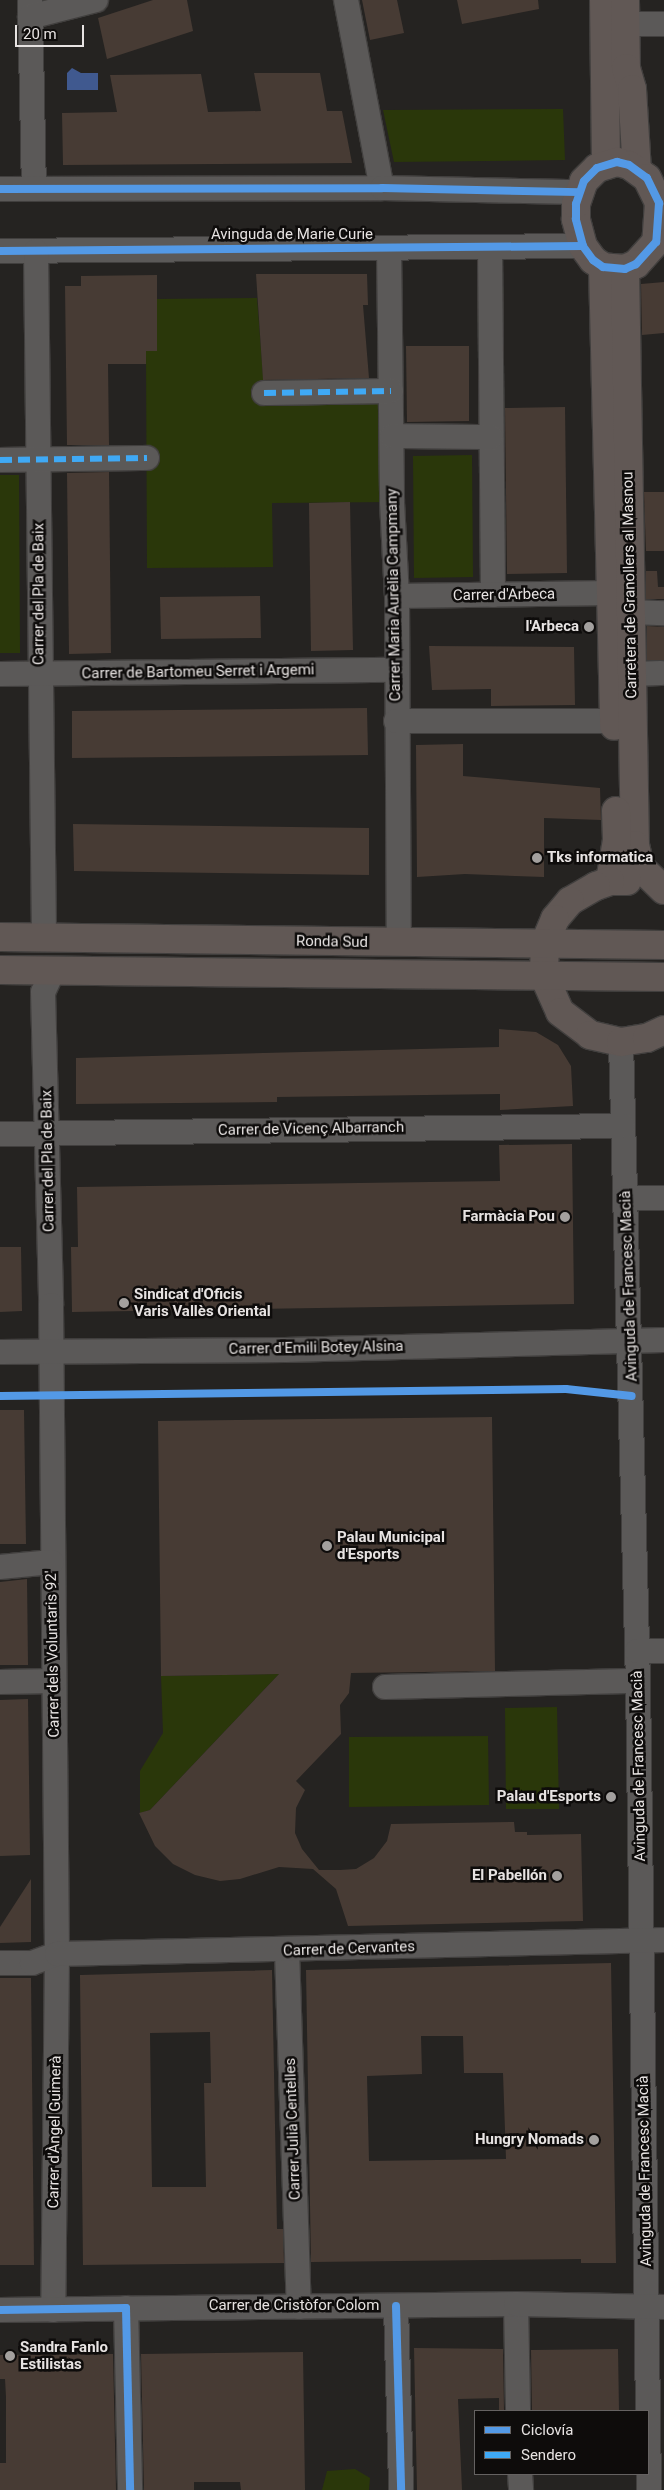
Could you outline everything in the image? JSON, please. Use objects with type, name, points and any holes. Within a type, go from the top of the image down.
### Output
[{"type":"main road","points":[[604,0],[606,165]]},
{"type":"main road","points":[[625,12],[626,68],[632,88],[637,170]]},
{"type":"main road","points":[[617,162],[637,170],[659,191],[660,242],[636,264],[614,268],[583,246],[576,219],[579,192],[591,172],[606,165],[617,162]]},
{"type":"main road","name":"Carretera de Granollers al Masnou","points":[[610,881],[617,840],[610,593],[614,268]]},
{"type":"main road","name":"Carretera de Granollers al Masnou","points":[[614,268],[630,612],[634,845],[640,867],[664,891]]},
{"type":"main road","points":[[664,891],[633,881],[610,881],[570,901],[555,919],[545,943],[544,976],[560,1012],[590,1035],[621,1042],[647,1038],[664,1030]]},
{"type":"main road","name":"Ronda Sud","points":[[0,937],[664,946]]},
{"type":"main road","points":[[0,970],[664,977]]},
{"type":"street","points":[[34,189],[30,9],[96,0]]},
{"type":"street","points":[[346,0],[382,188]]},
{"type":"street","points":[[625,12],[664,24]]},
{"type":"street","points":[[0,189],[382,188],[579,192]]},
{"type":"street","name":"Avinguda de Marie Curie","points":[[0,251],[583,246]]},
{"type":"street","points":[[490,247],[493,595]]},
{"type":"street","name":"Carrer Maria Aurèlia Campmany","points":[[389,248],[397,596],[396,721],[399,943]]},
{"type":"street","name":"Carrer del Pla de Baix","points":[[36,251],[39,673],[44,937]]},
{"type":"street","points":[[264,393],[391,391]]},
{"type":"street","points":[[392,436],[491,437]]},
{"type":"street","points":[[0,460],[147,458]]},
{"type":"street","name":"Carrer d'Arbeca","points":[[397,596],[610,593]]},
{"type":"street","points":[[630,612],[664,613]]},
{"type":"street","name":"Carrer de Bartomeu Serret i Argemi","points":[[0,674],[396,670]]},
{"type":"street","points":[[632,674],[661,673]]},
{"type":"street","points":[[396,721],[614,721]]},
{"type":"street","name":"Carrer del Pla de Baix","points":[[52,1353],[43,992],[53,971]]},
{"type":"street","name":"Avinguda de Francesc Macià","points":[[621,1042],[631,1341],[638,1681],[652,1940],[656,2307],[649,2490]]},
{"type":"street","name":"Carrer de Vicenç Albarranch","points":[[0,1134],[623,1126]]},
{"type":"street","points":[[626,1198],[664,1198]]},
{"type":"street","name":"Carrer d'Emili Botey Alsina","points":[[0,1352],[52,1353],[664,1340]]},
{"type":"street","name":"Carrer dels Voluntaris 92'","points":[[52,1353],[52,1562],[57,1954]]},
{"type":"street","points":[[0,1567],[52,1562]]},
{"type":"street","points":[[637,1652],[664,1651]]},
{"type":"street","points":[[385,1687],[638,1681]]},
{"type":"street","points":[[0,1682],[54,1682]]},
{"type":"street","name":"Carrer de Cervantes","points":[[0,1963],[32,1963],[57,1954],[288,1951],[652,1940]]},
{"type":"street","name":"Carrer Julià Centelles","points":[[288,1951],[299,2307]]},
{"type":"street","name":"Carrer d'Àngel Guimerà","points":[[53,2310],[57,1954]]},
{"type":"street","points":[[516,2304],[518,2410]]},
{"type":"street","name":"Carrer de Cristòfor Colom","points":[[0,2310],[516,2304],[656,2307]]},
{"type":"street","points":[[396,2306],[401,2490]]},
{"type":"street","points":[[126,2308],[130,2490]]},
{"type":"street","points":[[520,2475],[521,2490]]},
{"type":"green space","points":[[563,109],[565,160],[394,162],[383,110]]},
{"type":"green space","points":[[257,298],[265,402],[391,400],[392,502],[272,503],[273,567],[147,568],[146,351],[157,351],[157,299]]},
{"type":"green space","points":[[472,455],[473,577],[414,578],[413,456]]},
{"type":"green space","points":[[0,475],[19,475],[20,653],[0,653]]},
{"type":"green space","points":[[279,1674],[150,1810],[140,1813],[140,1771],[163,1733],[161,1676]]},
{"type":"green space","points":[[557,1707],[559,1809],[506,1809],[505,1708]]},
{"type":"green space","points":[[488,1736],[489,1805],[349,1807],[349,1737]]},
{"type":"green space","points":[[355,2469],[370,2478],[369,2490],[322,2490],[327,2471]]},
{"type":"water","points":[[72,68],[81,73],[98,73],[98,90],[67,90],[67,73]]},
{"type":"building","points":[[153,0],[187,0],[193,31],[107,59],[98,18]]},
{"type":"building","points":[[362,0],[397,0],[404,33],[370,40]]},
{"type":"building","points":[[457,0],[538,0],[539,9],[462,24]]},
{"type":"building","points":[[254,73],[320,73],[327,111],[342,111],[352,163],[63,165],[62,113],[117,112],[110,75],[201,74],[208,112],[261,111]]},
{"type":"building","points":[[256,274],[367,274],[368,305],[363,305],[369,378],[263,380]]},
{"type":"building","points":[[157,275],[157,351],[146,351],[146,364],[108,364],[109,445],[67,445],[65,286],[81,286],[81,276]]},
{"type":"building","points":[[664,282],[664,333],[642,335],[641,284]]},
{"type":"building","points":[[406,346],[469,346],[469,421],[407,422]]},
{"type":"building","points":[[565,407],[567,573],[507,574],[505,408]]},
{"type":"building","points":[[109,472],[111,653],[69,654],[67,473]]},
{"type":"building","points":[[644,492],[664,492],[664,551],[646,551]]},
{"type":"building","points":[[350,502],[353,650],[311,651],[309,503]]},
{"type":"building","points":[[646,571],[657,571],[658,587],[664,587],[664,599],[646,599]]},
{"type":"building","points":[[260,596],[261,638],[161,639],[160,597]]},
{"type":"building","points":[[647,626],[664,627],[664,660],[647,660]]},
{"type":"building","points":[[429,646],[574,647],[575,705],[491,706],[491,689],[432,690]]},
{"type":"building","points":[[367,708],[368,755],[72,758],[72,711]]},
{"type":"building","points":[[463,744],[463,776],[600,788],[601,820],[544,818],[544,877],[465,874],[417,877],[416,745]]},
{"type":"building","points":[[73,824],[369,828],[369,875],[74,871]]},
{"type":"building","points":[[499,1029],[536,1032],[558,1045],[571,1066],[573,1106],[500,1110],[500,1094],[277,1097],[277,1102],[76,1104],[76,1058],[499,1047]]},
{"type":"building","points":[[572,1144],[574,1304],[72,1312],[71,1247],[78,1247],[77,1187],[500,1181],[499,1145]]},
{"type":"building","points":[[0,1247],[21,1247],[22,1311],[0,1312]]},
{"type":"building","points":[[0,1410],[24,1410],[26,1544],[0,1544]]},
{"type":"building","name":"Palau Municipal d'Esports","points":[[492,1417],[495,1671],[351,1673],[349,1693],[340,1705],[341,1734],[296,1781],[305,1790],[296,1808],[295,1833],[302,1849],[319,1870],[356,1869],[374,1858],[387,1841],[391,1824],[514,1822],[515,1832],[527,1832],[527,1835],[581,1834],[583,1921],[348,1926],[336,1889],[313,1869],[279,1867],[240,1879],[220,1881],[195,1875],[173,1864],[155,1846],[139,1813],[150,1810],[279,1674],[161,1676],[158,1421]]},
{"type":"building","points":[[27,1579],[28,1665],[0,1665],[0,1582]]},
{"type":"building","points":[[28,1699],[30,1855],[0,1856],[0,1700]]},
{"type":"building","points":[[31,1879],[31,1942],[0,1943],[0,1927]]},
{"type":"building","points":[[611,1963],[616,2263],[581,2263],[581,2259],[311,2262],[306,1970]],"holes":[[[421,2036],[463,2036],[464,2073],[503,2073],[506,2159],[369,2161],[367,2076],[422,2074]]]},
{"type":"building","points":[[272,1970],[277,2229],[283,2229],[284,2263],[83,2265],[80,1975]],"holes":[[[210,2032],[211,2083],[204,2083],[206,2187],[152,2187],[150,2033]]]},
{"type":"building","points":[[0,1978],[31,1978],[34,2265],[0,2265]]},
{"type":"building","points":[[414,2348],[503,2349],[504,2410],[499,2410],[499,2398],[458,2399],[462,2490],[417,2490]]},
{"type":"building","points":[[618,2349],[619,2410],[532,2410],[531,2350]]},
{"type":"building","points":[[303,2352],[305,2490],[241,2490],[240,2482],[194,2482],[194,2490],[144,2490],[141,2354]]},
{"type":"building","points":[[113,2354],[116,2490],[0,2490],[0,2463],[6,2463],[6,2397],[5,2379],[0,2379],[0,2355]]},
{"type":"marked path","points":[[264,393],[391,391]]},
{"type":"marked path","points":[[0,460],[147,458]]},
{"type":"cycle path","points":[[617,162],[629,165],[647,178],[659,203],[656,242],[636,264],[625,269],[603,267],[593,260],[583,246],[576,219],[576,204],[584,181],[597,168],[617,162]]},
{"type":"cycle path","points":[[0,189],[382,188],[579,192]]},
{"type":"cycle path","points":[[0,251],[583,246]]},
{"type":"cycle path","points":[[0,1396],[566,1389],[632,1396]]},
{"type":"cycle path","points":[[396,2306],[401,2490]]},
{"type":"cycle path","points":[[0,2310],[126,2308],[130,2490]]},
{"type":"place","name":"l'Arbeca","points":[[589,627]]},
{"type":"place","name":"Tks informatica","points":[[537,858]]},
{"type":"place","name":"Farmàcia Pou","points":[[565,1217]]},
{"type":"place","name":"Sindicat d'Oficis Varis Vallès Oriental","points":[[124,1303]]},
{"type":"place","name":"Palau Municipal d'Esports","points":[[327,1546]]},
{"type":"place","name":"Palau d'Esports","points":[[611,1797]]},
{"type":"place","name":"El Pabellón","points":[[557,1876]]},
{"type":"place","name":"Hungry Nomads","points":[[594,2140]]},
{"type":"place","name":"Sandra Fanlo Estilistas","points":[[10,2356]]}]
